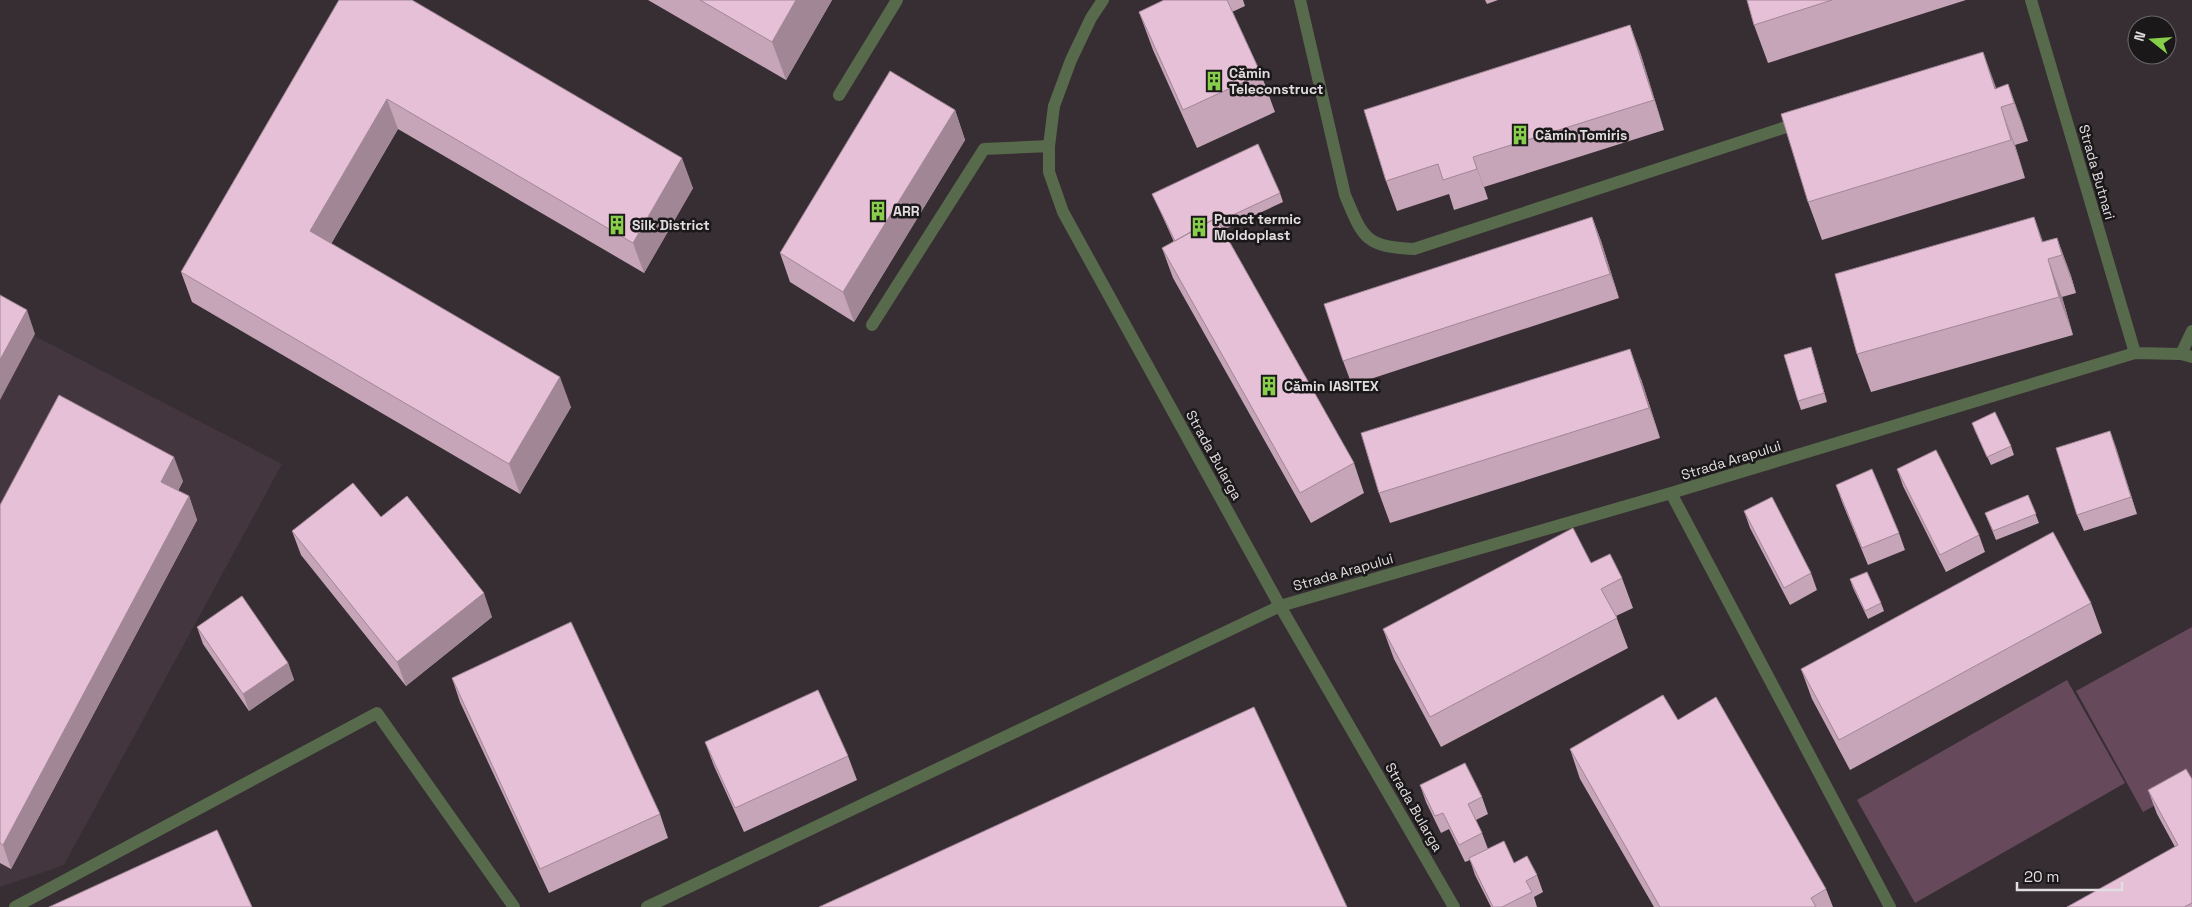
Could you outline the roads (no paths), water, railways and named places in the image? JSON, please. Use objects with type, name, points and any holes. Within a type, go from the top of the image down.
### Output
[{"type":"street","points":[[839,95],[897,0]]},
{"type":"street","name":"Strada Bularga","points":[[1103,0],[1091,18],[1071,60],[1054,106],[1048,172],[1064,212],[1280,606],[1454,907]]},
{"type":"street","points":[[1300,0],[1345,195],[1357,223],[1372,243],[1391,248],[1414,250],[1789,126]]},
{"type":"street","name":"Strada Butnari","points":[[2031,0],[2135,353]]},
{"type":"street","points":[[872,325],[984,149],[1049,146]]},
{"type":"street","points":[[2186,356],[2192,331]]},
{"type":"street","name":"Strada Arapului","points":[[647,907],[1280,606],[1671,493],[2135,353],[2186,356]]},
{"type":"street","points":[[1671,493],[1890,907]]},
{"type":"street","points":[[15,907],[377,714],[514,907]]},
{"type":"place","name":"Cămin Teleconstruct","points":[[1214,81]]},
{"type":"place","name":"Cămin Tomiris","points":[[1520,135]]},
{"type":"place","name":"ARR","points":[[878,211]]},
{"type":"place","name":"Silk District","points":[[617,225]]},
{"type":"place","name":"Punct termic Moldoplast","points":[[1199,227]]},
{"type":"place","name":"Cămin IASITEX","points":[[1269,386]]}]
